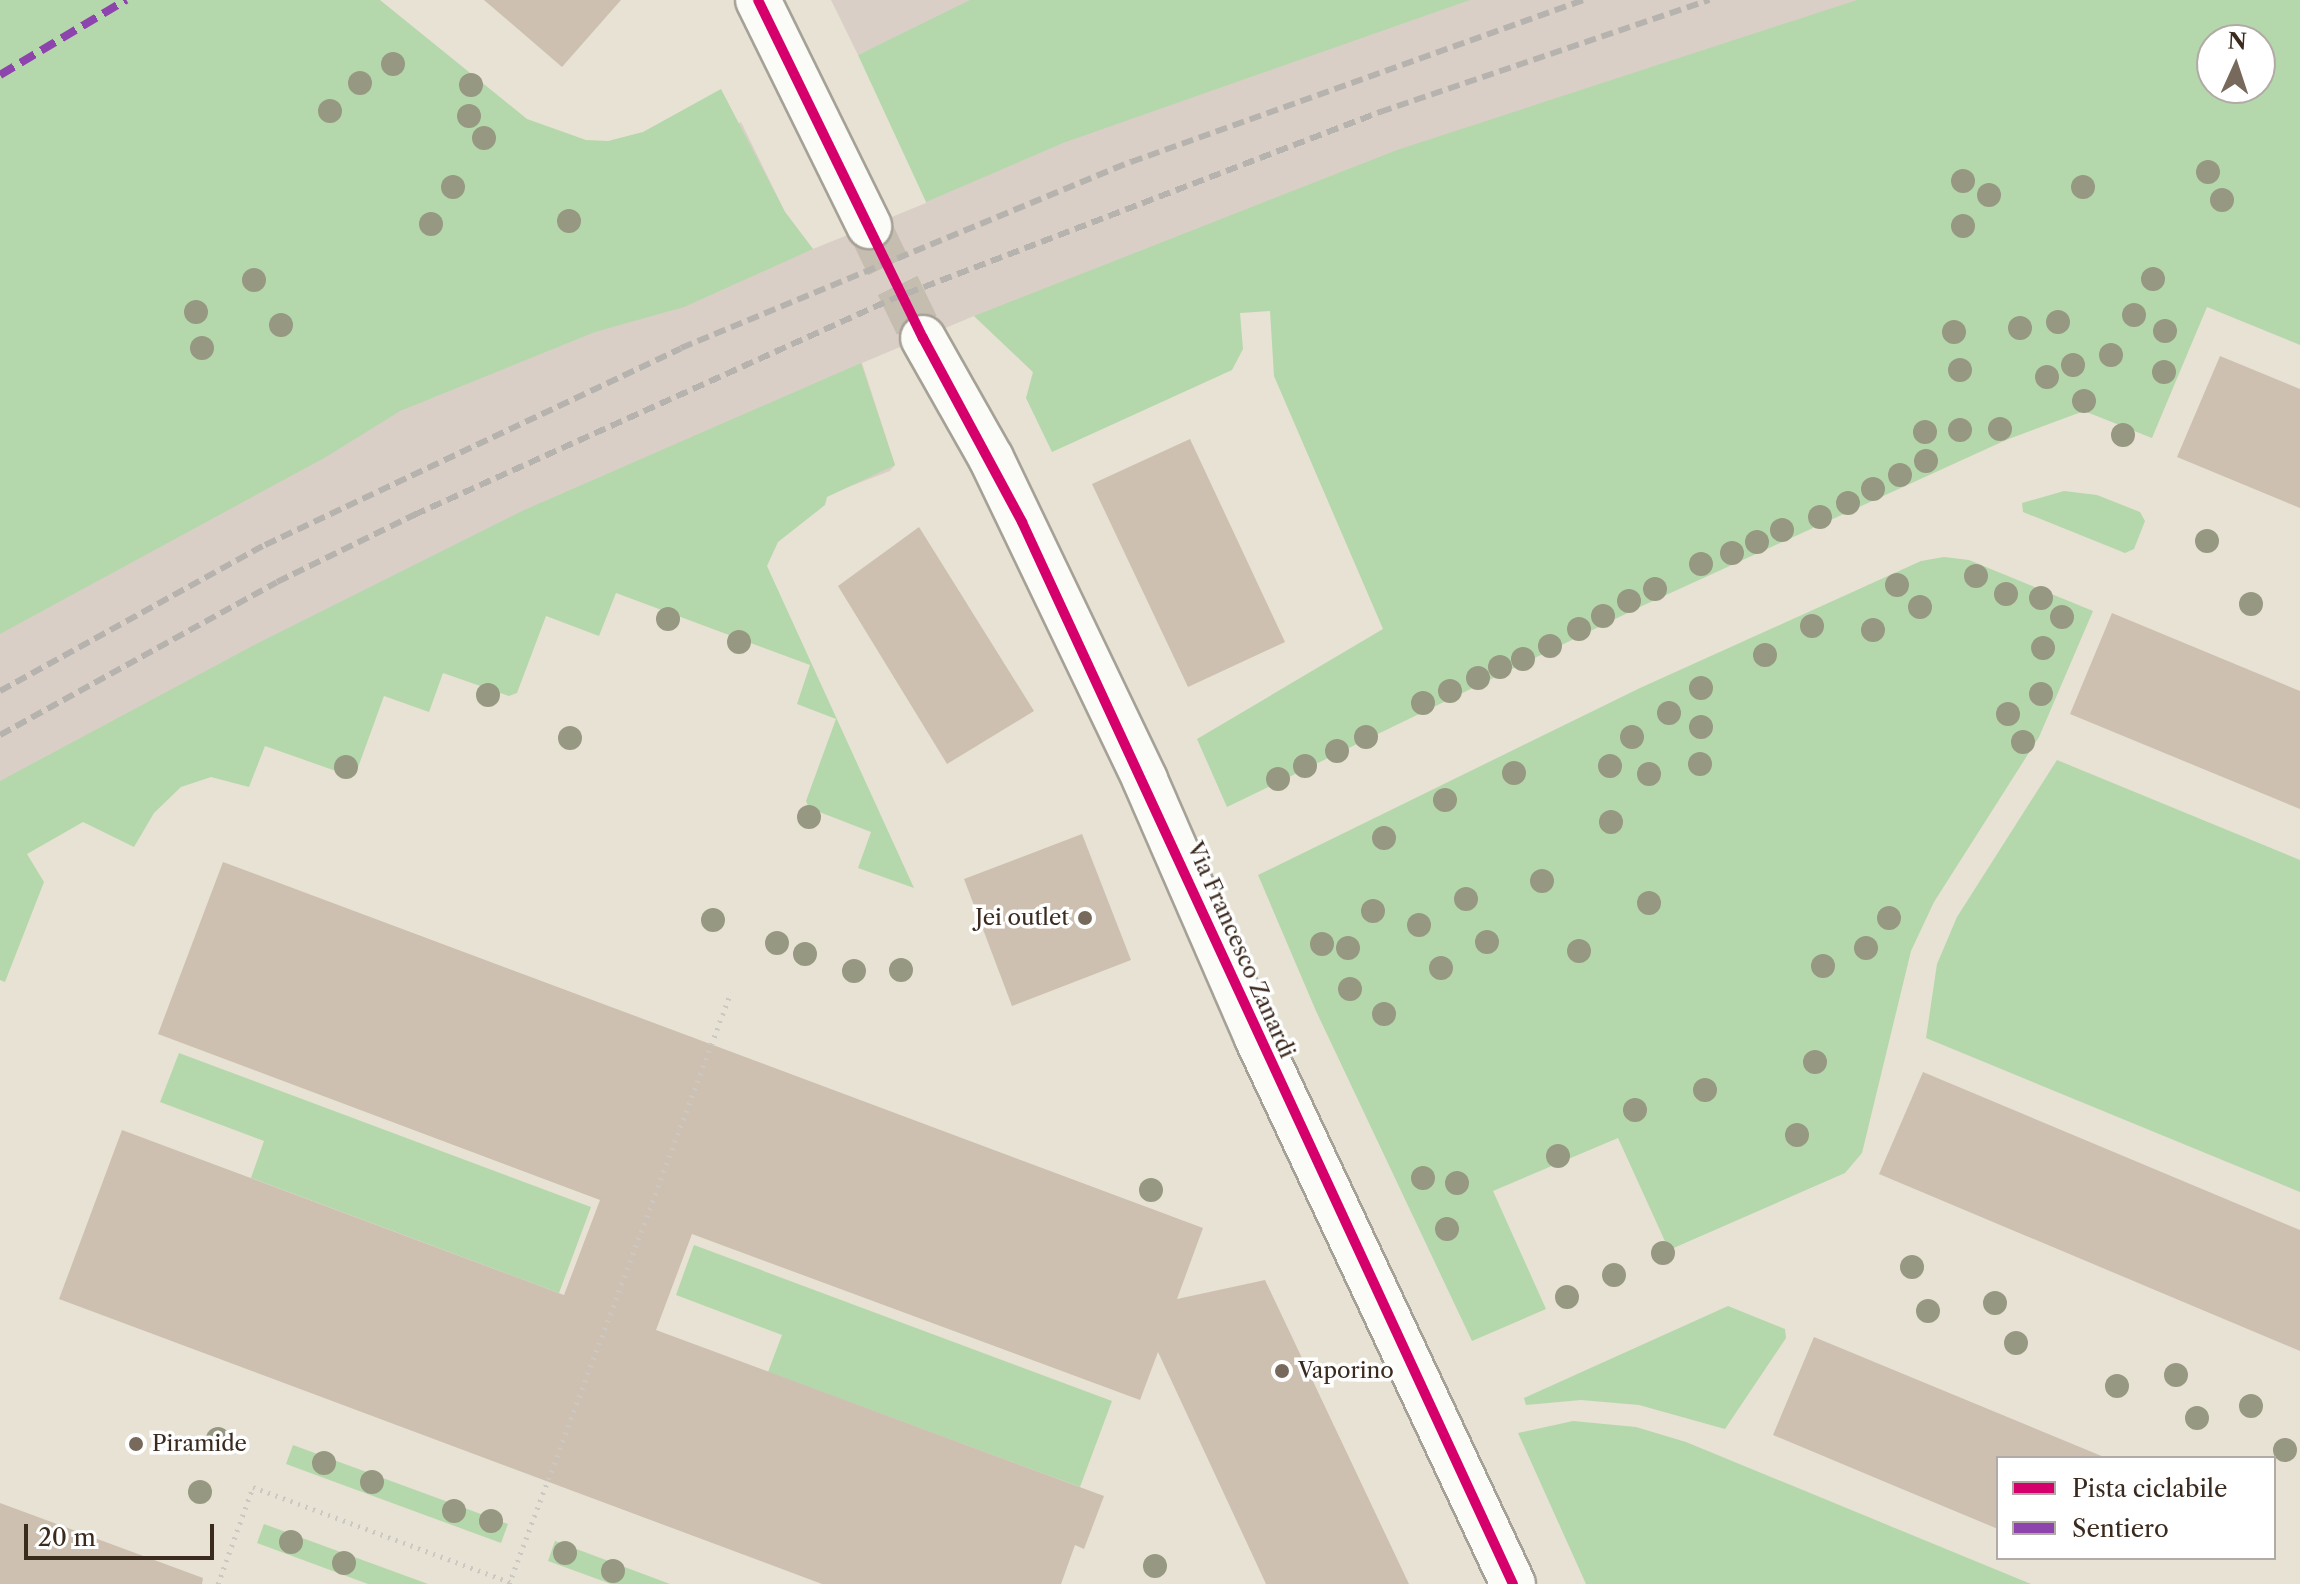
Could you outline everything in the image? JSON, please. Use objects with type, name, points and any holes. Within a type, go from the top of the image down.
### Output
[{"type":"main road","points":[[758,0],[869,226]]},
{"type":"main road","name":"Via Francesco Zanardi","points":[[923,338],[991,458],[1145,780],[1257,1038],[1513,1584]]},
{"type":"path","points":[[218,1584],[253,1487],[512,1583],[731,992]]},
{"type":"shaded area","points":[[831,0],[2300,0],[2276,24],[2196,24],[2196,44],[1270,299],[1033,372],[974,316],[862,363],[895,465],[890,471],[310,694],[0,866],[0,482],[741,122],[785,212],[813,249],[926,203],[919,26],[858,55]]},
{"type":"green space","points":[[0,0],[380,0],[527,119],[586,140],[608,141],[643,132],[721,89],[785,212],[813,249],[684,307],[595,332],[400,411],[326,457],[0,634]]},
{"type":"green space","points":[[970,0],[1470,0],[1063,143],[926,202],[858,55]]},
{"type":"green space","points":[[1857,0],[2300,0],[2300,345],[2207,307],[2152,438],[2084,411],[2006,440],[1642,606],[1227,807],[1197,739],[1383,629],[1274,376],[1270,311],[1240,313],[1243,349],[1232,370],[1052,452],[1026,398],[1033,372],[974,316],[1397,150]]},
{"type":"green space","points":[[861,363],[895,465],[827,497],[825,505],[778,542],[767,566],[914,888],[858,868],[871,832],[809,808],[806,801],[836,719],[797,704],[810,665],[616,593],[599,636],[546,616],[517,693],[509,696],[443,673],[429,712],[384,696],[356,773],[350,776],[265,746],[249,787],[211,777],[181,787],[154,813],[134,847],[83,822],[27,854],[44,882],[5,982],[0,980],[0,781],[258,643],[522,511]]},
{"type":"green space","points":[[2064,491],[2097,495],[2140,512],[2145,521],[2134,549],[2125,553],[2023,512],[2022,503]]},
{"type":"green space","points":[[1944,557],[1969,560],[2093,611],[2039,737],[1934,902],[1911,951],[1862,1153],[1845,1173],[1669,1250],[1618,1138],[1493,1191],[1546,1309],[1472,1341],[1316,1011],[1258,875],[1640,688],[1921,561]]},
{"type":"green space","points":[[2057,760],[2300,860],[2300,1192],[1926,1038],[1937,964],[1957,917]]},
{"type":"green space","points":[[179,1053],[591,1207],[559,1293],[251,1178],[264,1141],[160,1102]]},
{"type":"green space","points":[[694,1245],[1112,1401],[1080,1487],[768,1372],[782,1335],[676,1295]]},
{"type":"green space","points":[[1728,1306],[1785,1329],[1786,1338],[1725,1429],[1639,1405],[1581,1400],[1526,1405],[1524,1398]]},
{"type":"green space","points":[[1573,1421],[1636,1427],[1686,1442],[2031,1584],[1586,1584],[1518,1433]]},
{"type":"green space","points":[[293,1445],[508,1524],[501,1543],[286,1464]]},
{"type":"green space","points":[[264,1524],[428,1584],[368,1584],[257,1543]]},
{"type":"green space","points":[[555,1541],[670,1584],[611,1584],[548,1561]]},
{"type":"building","points":[[484,0],[621,0],[562,67]]},
{"type":"building","points":[[2220,356],[2300,389],[2300,508],[2177,457]]},
{"type":"building","points":[[1190,439],[1285,642],[1188,687],[1092,484]]},
{"type":"building","points":[[919,527],[1034,711],[947,764],[838,586]]},
{"type":"building","points":[[2112,613],[2300,691],[2300,809],[2070,714]]},
{"type":"building","points":[[1082,834],[1131,960],[1012,1006],[964,879]]},
{"type":"building","points":[[223,862],[1203,1228],[1177,1299],[1265,1280],[1409,1584],[1266,1584],[1158,1352],[1140,1400],[692,1234],[656,1330],[1104,1496],[1084,1549],[1075,1545],[1061,1584],[822,1584],[59,1299],[122,1130],[564,1295],[600,1200],[158,1034]]},
{"type":"building","points":[[1923,1072],[2300,1230],[2300,1351],[1879,1174]]},
{"type":"building","points":[[1814,1337],[2102,1456],[1996,1456],[1996,1528],[1773,1435]]},
{"type":"building","points":[[0,1503],[203,1578],[202,1584],[0,1584]]},
{"type":"tunnel","points":[[869,226],[923,338]]},
{"type":"railway","points":[[0,691],[265,545],[681,348],[1131,162],[1584,0]]},
{"type":"railway","points":[[0,735],[277,582],[414,515],[890,300],[1380,112],[1709,0]]},
{"type":"marked path","points":[[0,75],[126,0]]},
{"type":"cycle path","points":[[758,0],[923,338],[1022,522],[1513,1584]]},
{"type":"place","name":"Jei outlet","points":[[1085,918]]},
{"type":"place","name":"Vaporino","points":[[1282,1371]]},
{"type":"place","name":"Piramide","points":[[136,1444]]}]
